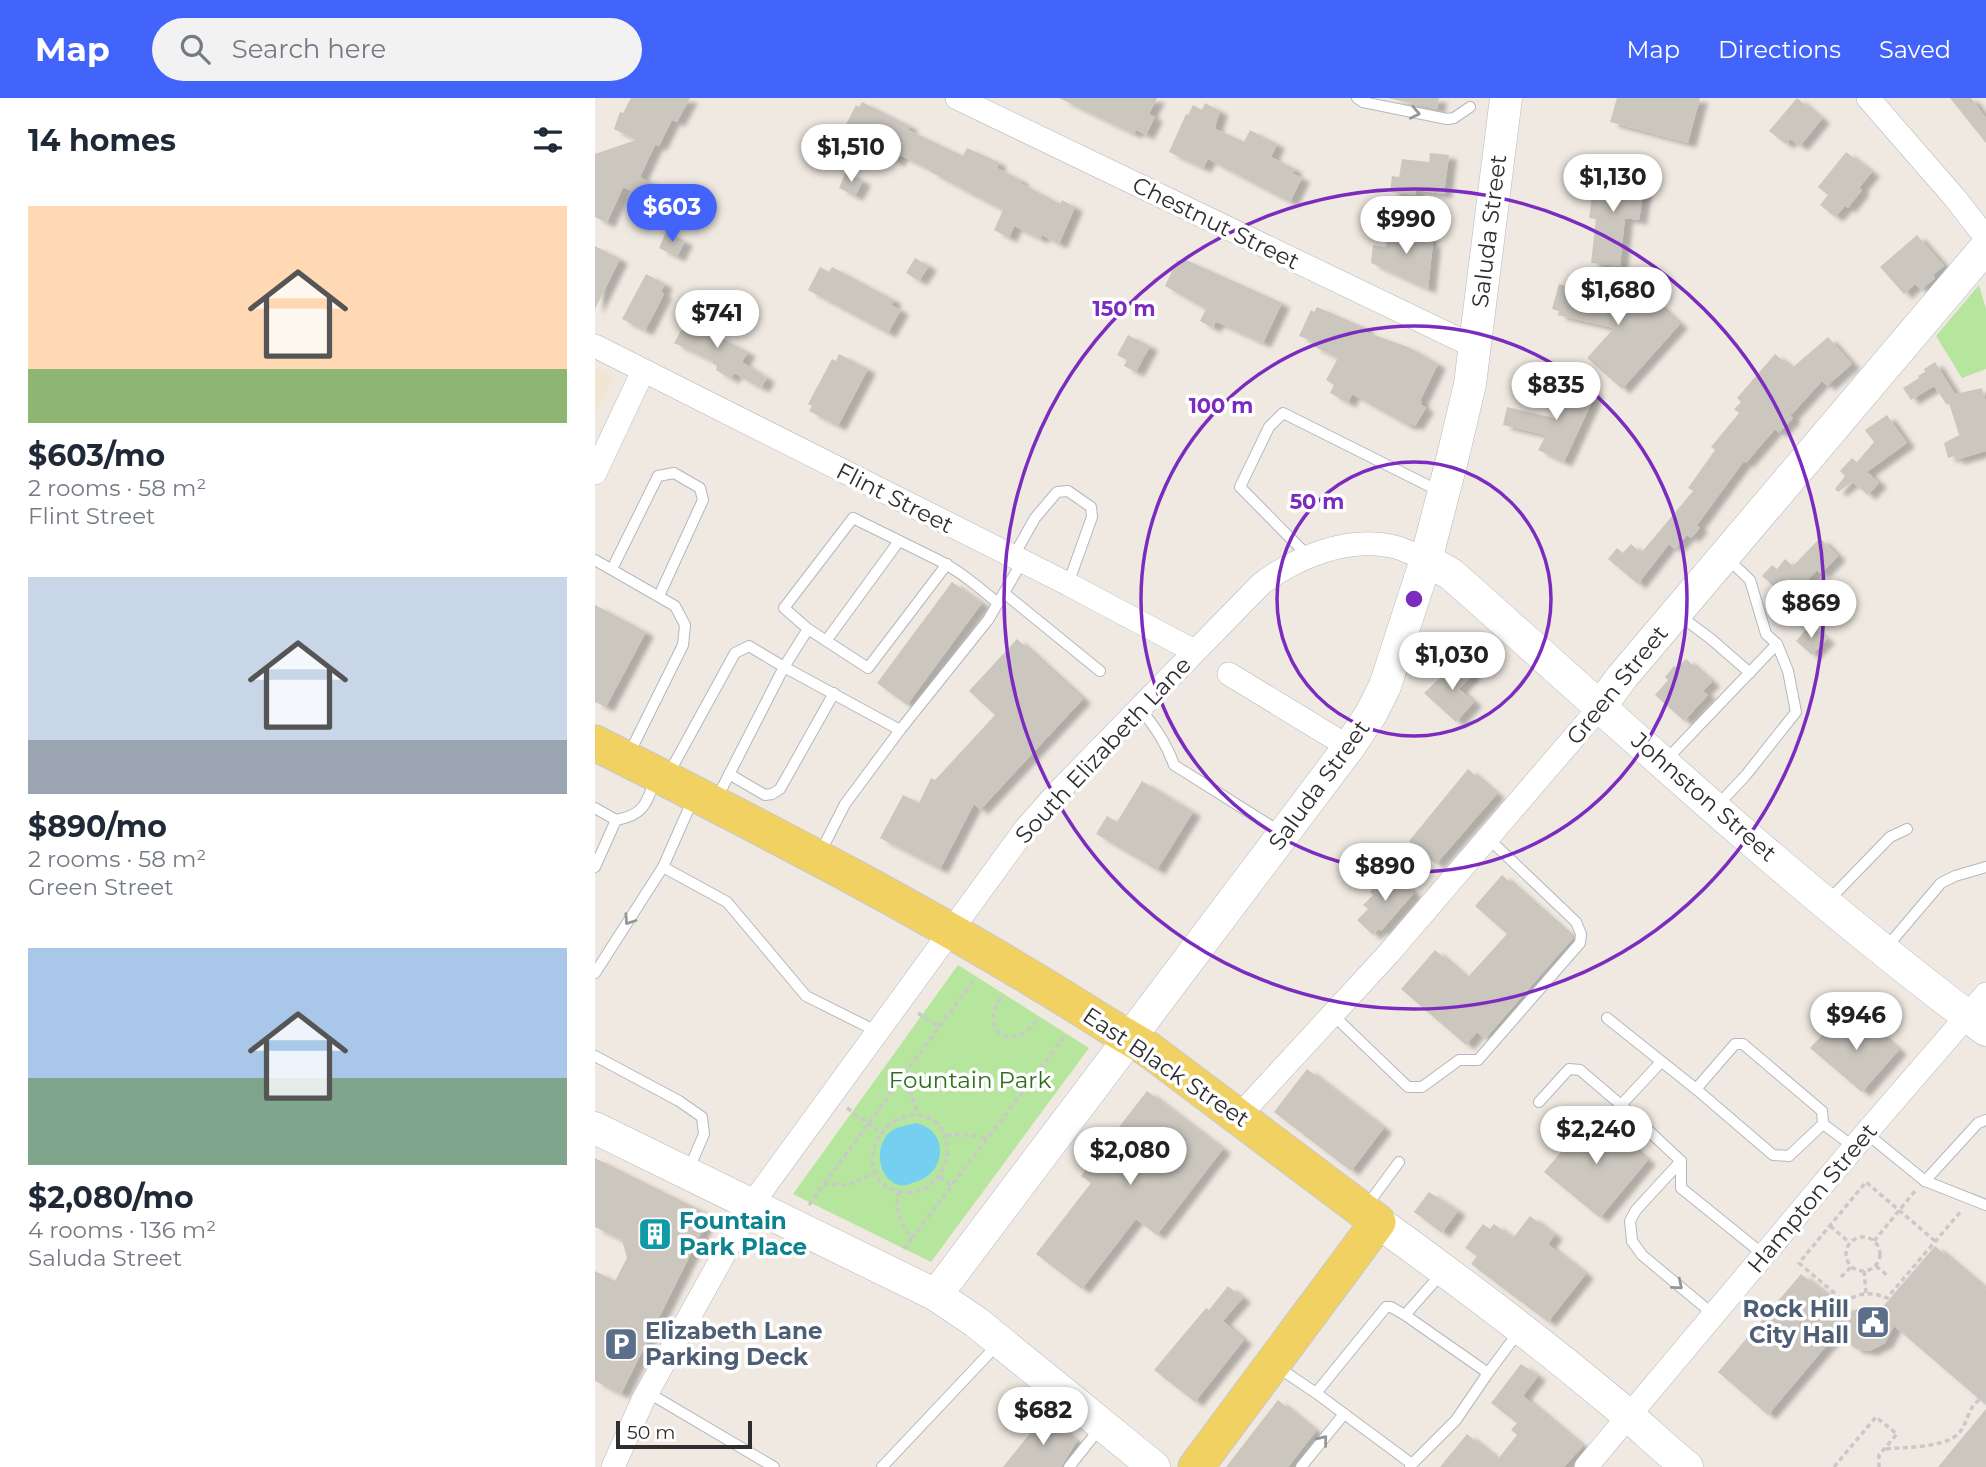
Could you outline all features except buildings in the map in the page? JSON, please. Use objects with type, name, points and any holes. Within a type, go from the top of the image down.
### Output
[{"type":"main road","name":"Saluda Street","points":[[936,1295],[1349,747],[1371,714],[1385,686],[1426,560],[1470,384],[1506,98]]},
{"type":"main road","name":"Green Street","points":[[1600,706],[1986,247]]},
{"type":"main road","name":"Johnston Street","points":[[1426,560],[1451,574],[1716,807],[1884,950],[1980,1013]]},
{"type":"main road","name":"East Black Street","points":[[595,743],[682,780],[818,858],[927,916],[1131,1038],[1521,1329],[1687,1467]]},
{"type":"main road","points":[[595,1128],[936,1295],[1000,1342],[1154,1467]]},
{"type":"main road","points":[[1196,1467],[1272,1364],[1371,1216]]},
{"type":"street","name":"Chestnut Street","points":[[957,98],[1475,347]]},
{"type":"street","points":[[1868,98],[1986,238]]},
{"type":"street","name":"Flint Street","points":[[595,346],[1068,584],[1194,651]]},
{"type":"street","points":[[595,472],[643,371]]},
{"type":"street","name":"South Elizabeth Lane","points":[[613,1467],[647,1392],[752,1204],[1026,828],[1139,706],[1262,583],[1287,565],[1324,551],[1369,545],[1389,546],[1426,560]]},
{"type":"street","points":[[1229,674],[1349,747]]},
{"type":"street","name":"Green Street","points":[[1239,1116],[1333,1015],[1489,839],[1600,706]]},
{"type":"street","name":"Hampton Street","points":[[1586,1467],[1630,1418],[1860,1140],[1980,1013]]},
{"type":"lane","points":[[1357,98],[1363,102],[1447,119],[1454,118],[1470,107]]},
{"type":"lane","points":[[1308,556],[1240,487],[1269,427],[1283,413],[1443,494]]},
{"type":"lane","points":[[612,569],[659,475],[674,473],[701,488],[703,500],[659,596]]},
{"type":"lane","points":[[818,858],[845,804],[988,620],[1001,598],[1035,518],[1057,492],[1068,491],[1091,507],[1092,517],[1068,584]]},
{"type":"lane","points":[[947,564],[869,668],[808,629],[784,608],[853,518],[947,564],[1001,598],[1100,671]]},
{"type":"lane","points":[[826,641],[899,541]]},
{"type":"lane","points":[[1716,807],[1746,775],[1796,712],[1788,671],[1777,644],[1766,634],[1750,580],[1724,556]]},
{"type":"lane","points":[[595,560],[675,606],[685,625],[682,780]]},
{"type":"lane","points":[[1676,614],[1711,639],[1750,673]]},
{"type":"lane","points":[[595,808],[616,820],[631,817],[682,780],[784,667],[808,629]]},
{"type":"lane","points":[[1665,762],[1777,644]]},
{"type":"lane","points":[[595,973],[663,867],[682,780],[735,653],[749,646],[900,730]]},
{"type":"lane","points":[[682,780],[772,794],[780,789],[834,694]]},
{"type":"lane","points":[[1139,706],[1161,734],[1174,765],[1283,834]]},
{"type":"lane","points":[[595,865],[616,820]]},
{"type":"lane","points":[[1827,903],[1890,837],[1907,829]]},
{"type":"lane","points":[[1333,1015],[1408,1087],[1422,1087],[1459,1060],[1478,1060],[1580,943],[1581,933],[1576,922],[1489,839]]},
{"type":"lane","points":[[663,867],[727,902],[806,996],[878,1032]]},
{"type":"lane","points":[[1884,950],[1941,883],[1986,867]]},
{"type":"lane","points":[[1607,1018],[1773,1155],[1789,1156],[1823,1125]]},
{"type":"lane","points":[[1696,1089],[1735,1044],[1743,1044],[1822,1111],[1823,1125]]},
{"type":"lane","points":[[595,1056],[679,1101],[702,1117],[704,1134],[687,1173]]},
{"type":"lane","points":[[1621,1105],[1661,1062]]},
{"type":"lane","points":[[1539,1102],[1569,1069],[1580,1070],[1681,1161],[1681,1188],[1764,1255]]},
{"type":"lane","points":[[1925,1181],[1978,1123],[1986,1120]]},
{"type":"lane","points":[[1823,1125],[1860,1140],[1925,1181],[1986,1205]]},
{"type":"lane","points":[[1681,1161],[1636,1210],[1630,1222],[1632,1241],[1642,1255],[1714,1315]]},
{"type":"lane","points":[[1371,1216],[1399,1162]]},
{"type":"lane","points":[[1405,1315],[1443,1271]]},
{"type":"lane","points":[[1316,1393],[1386,1307],[1405,1315],[1488,1373]]},
{"type":"lane","points":[[1272,1364],[1316,1393],[1411,1465],[1456,1420],[1521,1329]]},
{"type":"lane","points":[[882,1467],[1000,1342]]},
{"type":"lane","points":[[647,1392],[774,1467]]},
{"type":"lane","points":[[1301,1467],[1344,1414]]},
{"type":"lane","points":[[1069,1467],[1102,1425]]},
{"type":"path","points":[[809,1205],[973,981]]},
{"type":"path","points":[[1001,998],[993,1009],[992,1020],[1003,1035],[1023,1035],[1037,1020]]},
{"type":"path","points":[[918,1013],[939,1027]]},
{"type":"path","points":[[902,1252],[1064,1037]]},
{"type":"path","points":[[904,1074],[918,1115]]},
{"type":"path","points":[[847,1108],[881,1133]]},
{"type":"path","points":[[918,1115],[933,1120],[946,1135],[947,1160],[940,1177],[930,1186],[919,1191],[899,1191],[885,1185],[875,1173],[873,1150],[881,1133],[902,1117],[918,1115]]},
{"type":"path","points":[[946,1135],[988,1138]]},
{"type":"path","points":[[824,1184],[848,1185],[875,1173]]},
{"type":"path","points":[[940,1177],[952,1186]]},
{"type":"path","points":[[1874,1241],[1925,1181]]},
{"type":"path","points":[[1935,1241],[1865,1182],[1799,1263],[1845,1302],[1857,1294],[1866,1293],[1887,1298],[1971,1199]]},
{"type":"path","points":[[899,1191],[896,1211],[912,1238]]},
{"type":"path","points":[[1830,1226],[1849,1242]]},
{"type":"path","points":[[1861,1236],[1874,1241],[1880,1252],[1876,1266],[1864,1272],[1851,1267],[1845,1255],[1849,1242],[1861,1236]]},
{"type":"path","points":[[1876,1266],[1887,1275]]},
{"type":"path","points":[[1841,1277],[1851,1267]]},
{"type":"path","points":[[1864,1272],[1866,1293]]},
{"type":"path","points":[[1884,1450],[1945,1442],[1959,1433],[1968,1412],[1975,1403],[1986,1397]]},
{"type":"path","points":[[1834,1467],[1876,1417],[1898,1434],[1879,1455],[1879,1467]]},
{"type":"shaded area","points":[[595,368],[614,377],[595,414]]},
{"type":"green space","points":[[1979,285],[1986,309],[1986,369],[1962,378],[1936,336]]},
{"type":"green space","name":"Fountain Park","points":[[958,965],[1089,1048],[931,1262],[793,1194]]},
{"type":"water","points":[[915,1123],[926,1127],[939,1142],[938,1161],[926,1177],[900,1185],[888,1179],[884,1173],[880,1151],[890,1132]]},
{"type":"place","name":"Fountain Park Place","points":[[655,1234]]},
{"type":"place","name":"Rock Hill City Hall","points":[[1873,1322]]},
{"type":"place","name":"Elizabeth Lane Parking Deck","points":[[621,1344]]}]
